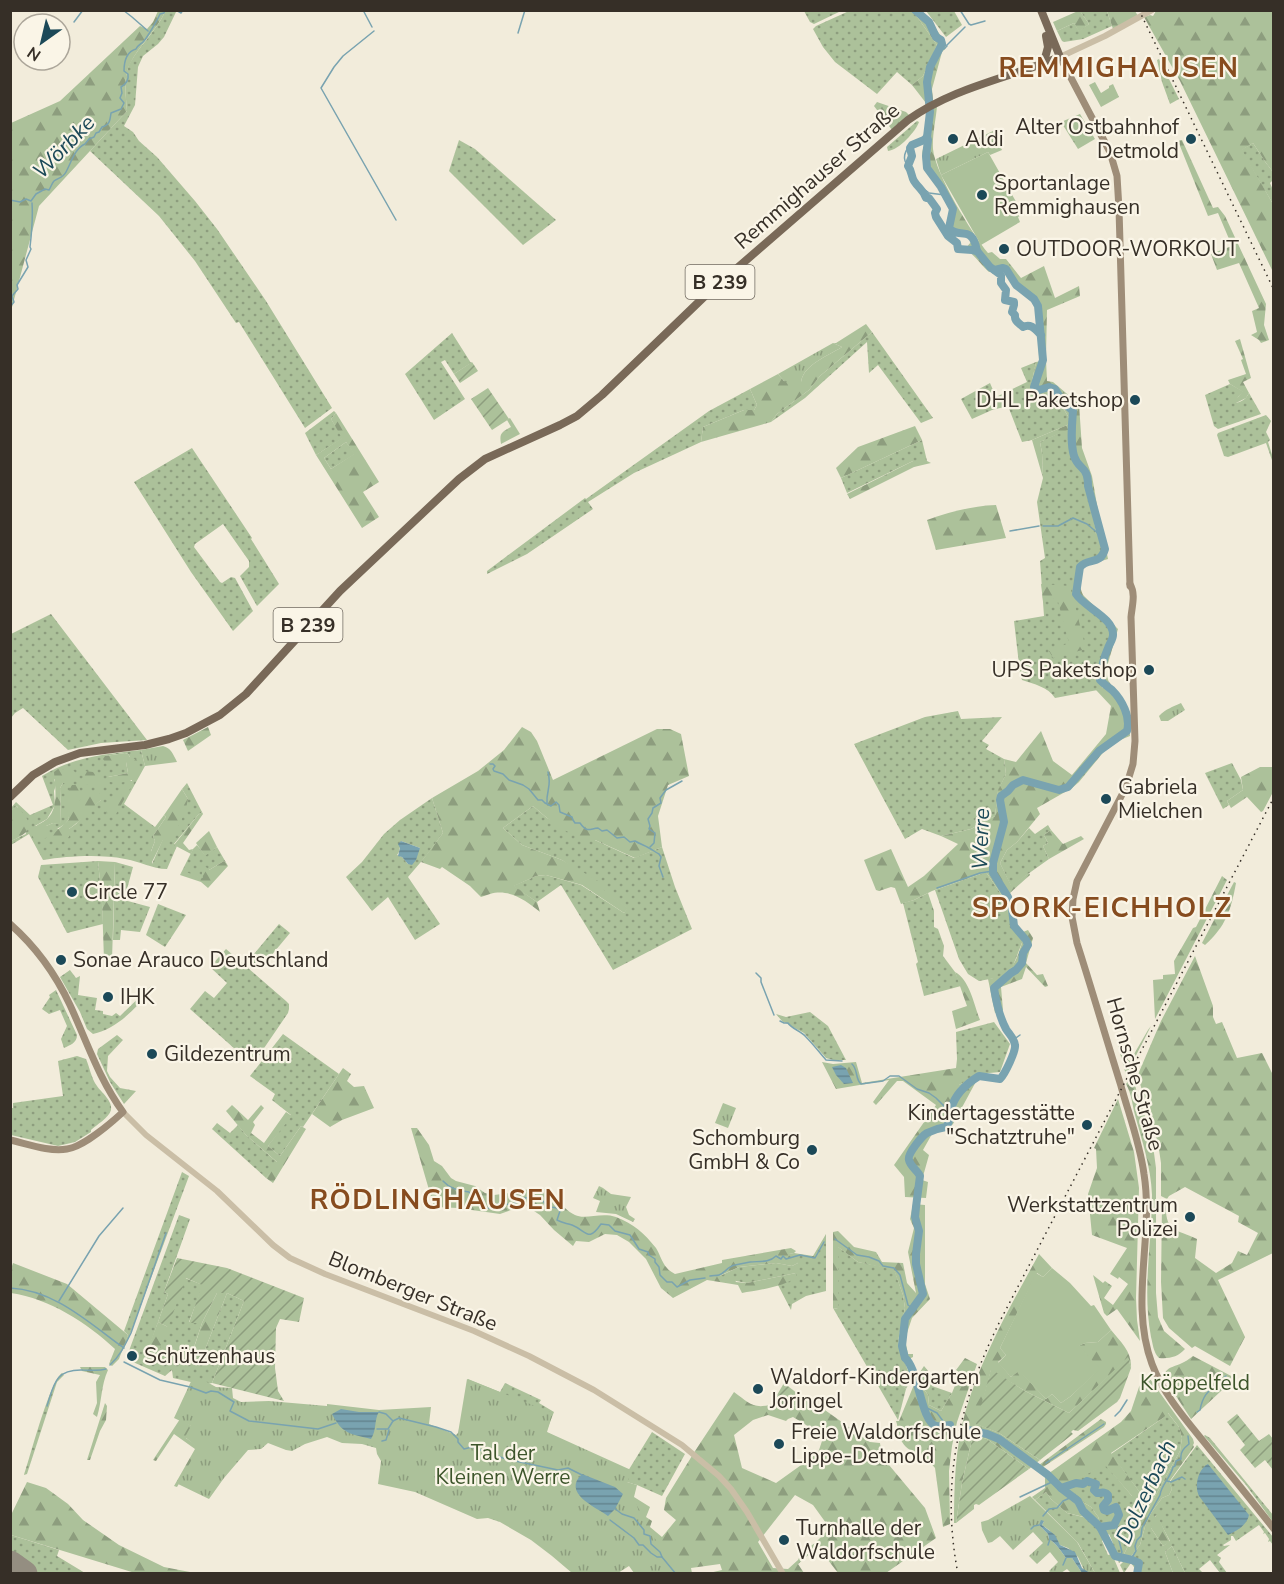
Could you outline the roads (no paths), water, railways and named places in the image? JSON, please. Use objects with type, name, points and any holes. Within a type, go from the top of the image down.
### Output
[{"type":"main road","points":[[1042,12],[1057,52]]},
{"type":"main road","points":[[1042,12],[1048,47],[1045,58]]},
{"type":"main road","name":"Remmighauser Straße","points":[[1038,64],[1057,52]]},
{"type":"main road","name":"Remmighauser Straße","points":[[10,797],[31,777],[55,762],[80,753],[145,745],[169,739],[205,724],[227,710],[246,694],[340,591],[459,479],[485,459],[577,416],[706,295],[902,125],[930,106],[963,90],[1038,64],[1057,52]]},
{"type":"main road","name":"Hornsche Straße","points":[[1057,52],[1110,152],[1118,184],[1135,741],[1133,765],[1126,787],[1077,881],[1073,899],[1073,925],[1137,1140],[1142,1165],[1146,1196],[1142,1305],[1150,1359],[1162,1385],[1183,1417],[1274,1528]]},
{"type":"main road","points":[[10,924],[29,943],[57,981],[98,1071],[123,1112],[85,1142],[68,1149],[49,1149],[10,1140]]},
{"type":"street","points":[[1057,52],[1078,47],[1105,36],[1152,10]]},
{"type":"street","name":"Blomberger Straße","points":[[123,1112],[146,1135],[217,1191],[273,1245],[290,1258],[325,1274],[474,1331],[529,1356],[594,1390],[682,1445],[719,1476],[730,1489],[783,1574]]},
{"type":"water","points":[[401,841],[420,848],[412,865],[398,856],[400,848],[398,844]]},
{"type":"water","points":[[841,1065],[846,1068],[853,1083],[844,1084],[836,1075],[832,1067]]},
{"type":"water","points":[[341,1409],[379,1412],[371,1439],[353,1434],[340,1426],[332,1414]]},
{"type":"water","points":[[1208,1464],[1249,1515],[1244,1525],[1228,1535],[1199,1496],[1197,1483],[1199,1474]]},
{"type":"water","points":[[582,1474],[615,1487],[623,1494],[615,1509],[608,1516],[588,1503],[578,1493],[577,1481]]},
{"type":"water","points":[[1041,1520],[1044,1521],[1042,1525],[1055,1535],[1060,1545],[1075,1552],[1082,1568],[1090,1573],[1082,1573],[1072,1558],[1066,1558],[1039,1525]]},
{"type":"waterway","points":[[74,22],[83,10]]},
{"type":"waterway","points":[[123,10],[148,31]]},
{"type":"waterway","name":"Wörbke","points":[[10,200],[31,201],[36,194],[45,189],[49,190],[54,181],[65,174],[79,149],[108,124],[111,113],[121,109],[124,103],[120,98],[121,87],[128,78],[128,74],[124,71],[126,57],[145,40],[160,14],[165,10]]},
{"type":"waterway","name":"Wörbke","points":[[176,10],[181,13],[183,10]]},
{"type":"waterway","points":[[363,10],[372,27]]},
{"type":"waterway","points":[[518,33],[525,10]]},
{"type":"waterway","name":"Werre","points":[[915,10],[929,22],[942,44],[930,67],[927,82],[930,112],[927,137],[910,148],[912,156],[908,166],[913,179],[937,209],[936,217],[948,236],[957,243],[958,249],[977,251],[990,267],[1001,275],[1001,283],[1006,290],[1005,300],[1014,302],[1012,312],[1017,322],[1023,327],[1033,327],[1041,335]]},
{"type":"waterway","points":[[960,10],[971,25],[985,21]]},
{"type":"waterway","points":[[941,46],[947,45],[965,27]]},
{"type":"waterway","points":[[374,31],[343,56],[321,88],[396,220]]},
{"type":"waterway","points":[[940,49],[947,46]]},
{"type":"waterway","name":"Werre","points":[[927,137],[927,168],[953,209],[949,228],[956,233],[972,237],[977,251]]},
{"type":"waterway","name":"Werre","points":[[908,166],[905,155],[907,149],[912,145]]},
{"type":"waterway","name":"Werre","points":[[922,188],[928,192],[929,198]]},
{"type":"waterway","points":[[929,193],[945,195]]},
{"type":"waterway","points":[[10,307],[14,302],[12,296],[18,289],[17,285],[28,267],[26,260],[31,249],[32,203]]},
{"type":"waterway","name":"Werre","points":[[955,233],[955,240]]},
{"type":"waterway","name":"Werre","points":[[950,1425],[936,1426],[931,1422],[902,1346],[905,1319],[923,1294],[916,1264],[919,1231],[915,1217],[920,1176],[909,1157],[915,1145],[927,1133],[946,1127],[953,1104],[965,1086],[979,1076],[1000,1079],[1015,1048],[1014,1040],[1001,1019],[994,988],[1022,963],[1023,953],[1028,945],[1014,926],[1008,897],[993,873],[993,863],[1004,822],[1001,796],[1013,785],[1023,780],[1059,790],[1068,787],[1099,751],[1127,731],[1128,726],[1127,715],[1119,699],[1100,680],[1104,659],[1113,637],[1112,629],[1104,618],[1076,594],[1080,567],[1100,558],[1105,549],[1087,475],[1074,456],[1073,411],[1063,402],[1055,389],[1049,387],[1039,390],[1034,387],[1043,360],[1038,306],[1034,299],[1016,285],[1006,269],[995,270]]},
{"type":"waterway","points":[[1043,526],[1058,526],[1073,518],[1087,524],[1100,535]]},
{"type":"waterway","points":[[1010,531],[1039,526]]},
{"type":"waterway","points":[[490,764],[495,766],[494,771],[529,789],[538,800],[551,806],[556,802],[560,812],[572,817],[575,823],[580,823],[586,829],[607,830],[617,838],[624,837],[630,842],[635,841],[659,854],[661,857],[659,866],[663,877]]},
{"type":"waterway","points":[[547,803],[548,772]]},
{"type":"waterway","points":[[650,847],[654,843],[655,833],[649,829],[648,819],[653,808],[661,803],[660,798],[666,790],[682,781]]},
{"type":"waterway","points":[[937,888],[980,873],[993,871]]},
{"type":"waterway","points":[[756,973],[761,978],[774,1015]]},
{"type":"waterway","points":[[780,1021],[788,1023],[804,1035],[826,1060],[842,1061]]},
{"type":"waterway","points":[[1013,1040],[1020,1035]]},
{"type":"waterway","points":[[852,1064],[861,1084],[883,1081],[890,1076],[899,1076],[917,1089],[929,1093],[943,1105],[950,1122]]},
{"type":"waterway","points":[[443,1181],[455,1189],[469,1192],[482,1208],[501,1203],[511,1205],[533,1197],[542,1200],[548,1207],[560,1211],[557,1220],[572,1225],[587,1234],[593,1233],[601,1224],[609,1225],[615,1231],[630,1235],[639,1249],[648,1252],[655,1259],[660,1275],[677,1287],[690,1280],[705,1278]]},
{"type":"waterway","points":[[59,1301],[99,1236],[123,1208]]},
{"type":"waterway","points":[[110,1365],[131,1333],[166,1233]]},
{"type":"waterway","points":[[835,1239],[857,1255],[869,1257],[879,1261],[883,1266],[894,1268],[900,1275],[908,1305],[912,1308]]},
{"type":"waterway","points":[[710,1276],[721,1274],[733,1266],[767,1261],[776,1256],[781,1259],[783,1256],[786,1259],[800,1255],[815,1258],[824,1242]]},
{"type":"waterway","points":[[10,1288],[26,1290],[57,1301],[124,1348]]},
{"type":"waterway","points":[[124,1362],[160,1380],[206,1393],[218,1392],[234,1402],[230,1411],[249,1421],[318,1429],[336,1423]]},
{"type":"waterway","points":[[47,1406],[54,1385],[61,1375],[74,1370],[106,1369]]},
{"type":"waterway","name":"Dolzerbach","points":[[1197,1412],[1207,1394],[1226,1376]]},
{"type":"waterway","points":[[1115,1416],[1127,1400]]},
{"type":"waterway","points":[[925,1407],[937,1413],[946,1425]]},
{"type":"waterway","points":[[379,1412],[386,1414],[393,1421]]},
{"type":"waterway","points":[[377,1429],[388,1429],[393,1421],[399,1418],[451,1432],[464,1449],[472,1447],[506,1459],[558,1470],[568,1468],[584,1476]]},
{"type":"waterway","points":[[1046,1463],[1104,1424]]},
{"type":"waterway","points":[[382,1441],[386,1440],[389,1430]]},
{"type":"waterway","name":"Werre","points":[[968,1430],[999,1439],[1048,1475],[1078,1501],[1083,1511],[1100,1527],[1115,1556],[1139,1563],[1137,1574]]},
{"type":"waterway","name":"Dolzerbach","points":[[1131,1559],[1136,1551],[1135,1546],[1141,1536],[1142,1528],[1162,1488],[1176,1461],[1181,1459],[1183,1450],[1189,1444],[1188,1436]]},
{"type":"waterway","points":[[1167,1481],[1171,1482],[1182,1477],[1185,1479]]},
{"type":"waterway","points":[[1020,1497],[1054,1481]]},
{"type":"waterway","name":"Werre","points":[[1061,1488],[1076,1483],[1083,1484],[1087,1481],[1096,1484],[1094,1490],[1097,1493],[1108,1495],[1108,1500],[1103,1506],[1104,1510],[1116,1507],[1119,1515],[1114,1525],[1100,1527]]},
{"type":"waterway","points":[[1043,1516],[1049,1509],[1057,1508],[1063,1501],[1072,1497]]},
{"type":"waterway","points":[[614,1508],[634,1518],[644,1530],[644,1534],[650,1536],[651,1544],[662,1557]]},
{"type":"waterway","points":[[610,1520],[634,1538],[639,1545],[643,1545],[657,1557],[662,1557],[676,1574]]},
{"type":"waterway","points":[[1117,1520],[1117,1533],[1122,1552],[1120,1556]]},
{"type":"waterway","points":[[1031,1529],[1039,1525]]},
{"type":"waterway","points":[[1048,1545],[1050,1539]]},
{"type":"waterway","points":[[1063,1565],[1066,1558]]},
{"type":"railway","points":[[1139,10],[1274,290]]},
{"type":"railway","points":[[958,1574],[951,1507],[953,1475],[964,1413],[986,1352],[1000,1321],[1274,797]]},
{"type":"place","name":"Aldi","points":[[953,139]]},
{"type":"place","name":"Alter Ostbahnhof Detmold","points":[[1191,139]]},
{"type":"place","name":"Sportanlage Remmighausen","points":[[982,195]]},
{"type":"place","name":"OUTDOOR-WORKOUT","points":[[1004,249]]},
{"type":"place","name":"DHL Paketshop","points":[[1135,400]]},
{"type":"place","name":"UPS Paketshop","points":[[1149,670]]},
{"type":"place","name":"Gabriela Mielchen","points":[[1106,799]]},
{"type":"place","name":"Circle 77","points":[[72,892]]},
{"type":"place","name":"Sonae Arauco Deutschland","points":[[61,960]]},
{"type":"place","name":"IHK","points":[[108,997]]},
{"type":"place","name":"Gildezentrum","points":[[152,1054]]},
{"type":"place","name":"Kindertagesstätte \"Schatztruhe\"","points":[[1087,1125]]},
{"type":"place","name":"Schomburg GmbH & Co","points":[[812,1150]]},
{"type":"place","name":"Werkstattzentrum Polizei","points":[[1190,1217]]},
{"type":"place","name":"Schützenhaus","points":[[132,1356]]},
{"type":"place","name":"Waldorf-Kindergarten Joringel","points":[[758,1389]]},
{"type":"place","name":"Freie Waldorfschule Lippe-Detmold","points":[[779,1444]]},
{"type":"place","name":"Turnhalle der Waldorfschule","points":[[784,1540]]},
{"type":"district","name":"REMMIGHAUSEN","points":[[1119,68]]},
{"type":"district","name":"SPORK-EICHHOLZ","points":[[1102,908]]},
{"type":"district","name":"RÖDLINGHAUSEN","points":[[438,1200]]},
{"type":"park label","name":"Kröppelfeld","points":[[1195,1383]]},
{"type":"park label","name":"Tal der Kleinen Werre","points":[[503,1465]]}]
